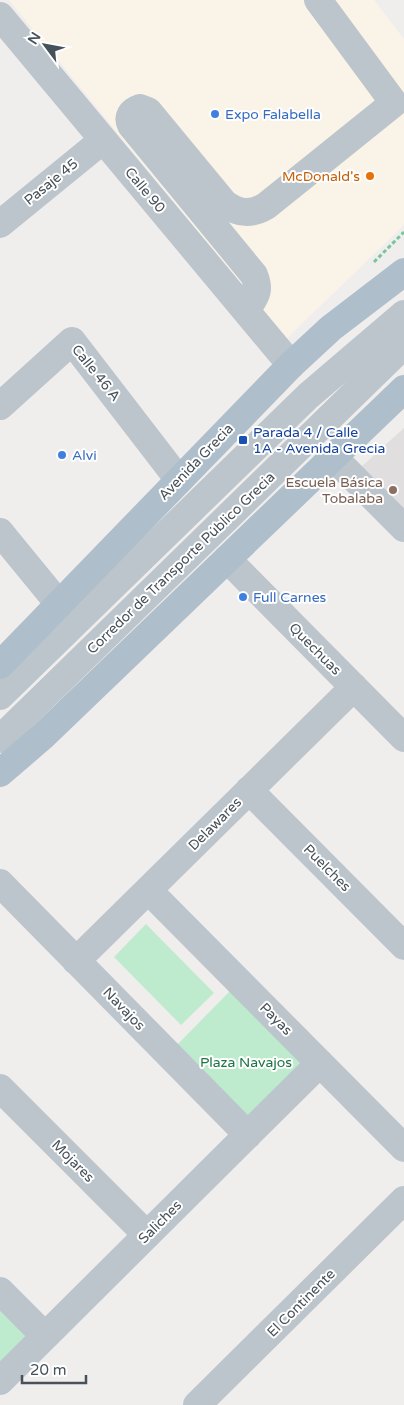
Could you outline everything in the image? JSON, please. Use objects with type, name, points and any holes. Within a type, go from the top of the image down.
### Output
[{"type":"main road","points":[[332,328],[404,257]]},
{"type":"main road","name":"Avenida Grecia","points":[[0,665],[290,365],[332,328],[404,272]]},
{"type":"main road","points":[[0,773],[43,736],[404,389]]},
{"type":"street","points":[[246,311],[258,292],[258,284],[254,275],[131,125],[130,116],[132,112],[140,108],[148,111],[230,208],[247,213],[266,206],[394,103],[318,0]]},
{"type":"street","name":"Calle 90","points":[[2,24],[103,140],[290,365]]},
{"type":"street","name":"Pasaje 45","points":[[0,224],[103,140]]},
{"type":"street","points":[[0,696],[308,396],[404,314]]},
{"type":"street","name":"Calle 46 A","points":[[0,406],[72,341],[179,480]]},
{"type":"street","name":"Corredor de Transporte Público Grecia","points":[[0,739],[404,345]]},
{"type":"street","points":[[333,457],[404,528]]},
{"type":"street","points":[[0,532],[54,609],[28,622],[0,651]]},
{"type":"street","name":"Quechuas","points":[[227,559],[404,738]]},
{"type":"street","name":"Delawares","points":[[76,960],[354,687]]},
{"type":"street","name":"Puelches","points":[[249,790],[404,946]]},
{"type":"street","name":"Navajos","points":[[0,883],[248,1135]]},
{"type":"street","name":"Payas","points":[[148,890],[404,1148]]},
{"type":"street","name":"Saliches","points":[[0,1381],[320,1063]]},
{"type":"street","name":"Mojares","points":[[0,1088],[147,1235]]},
{"type":"street","name":"El Continente","points":[[197,1405],[404,1200]]},
{"type":"street","points":[[0,1291],[45,1336]]},
{"type":"shaded area","points":[[9,0],[374,0],[404,39],[404,225],[286,339]]},
{"type":"shaded area","name":"Escuela Básica Tobalaba","points":[[404,428],[404,512],[360,468]]},
{"type":"green space","points":[[146,924],[214,993],[181,1025],[114,957]]},
{"type":"green space","name":"Plaza Navajos","points":[[230,991],[303,1063],[246,1119],[175,1047]]},
{"type":"green space","points":[[0,1302],[34,1336],[0,1370]]},
{"type":"place","name":"Expo Falabella","points":[[215,114]]},
{"type":"place","name":"McDonald's","points":[[370,176]]},
{"type":"place","name":"Parada 4 / Calle 1A - Avenida Grecia","points":[[243,440]]},
{"type":"place","name":"Alvi","points":[[62,455]]},
{"type":"place","name":"Escuela Básica Tobalaba","points":[[393,490]]},
{"type":"place","name":"Full Carnes","points":[[243,597]]}]
